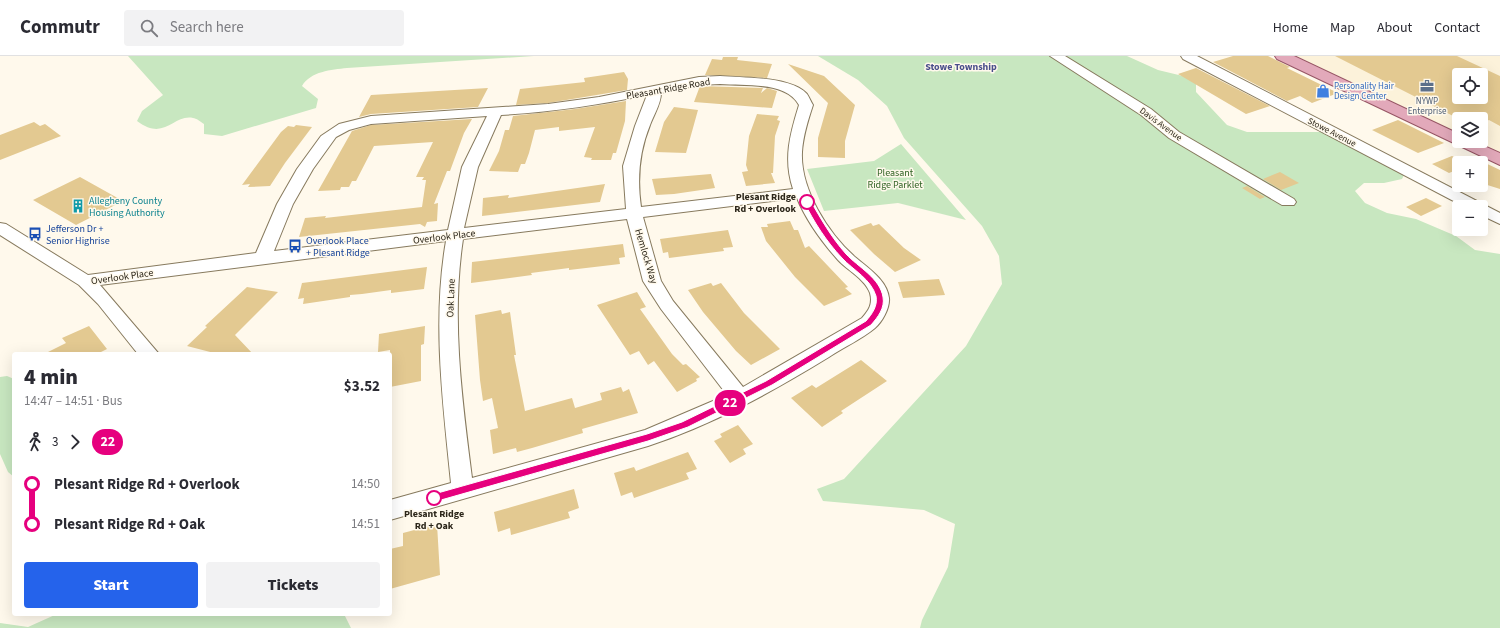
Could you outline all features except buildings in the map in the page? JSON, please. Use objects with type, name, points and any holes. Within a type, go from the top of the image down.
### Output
[{"type":"main road","points":[[1282,56],[1452,137]]},
{"type":"main road","points":[[1475,148],[1500,160]]},
{"type":"street","name":"Davis Avenue","points":[[1056,56],[1146,112],[1174,135],[1288,202]]},
{"type":"street","name":"Stowe Avenue","points":[[1187,56],[1464,200]]},
{"type":"street","name":"Pleasant Ridge Road","points":[[263,258],[285,204],[305,169],[331,134],[352,123],[371,120],[548,108],[699,81],[720,80],[773,84],[790,89],[801,96],[806,105],[794,147],[795,168],[802,193],[819,224],[844,256],[874,285],[880,298],[878,311],[869,323],[769,383],[685,424],[648,438],[463,491],[392,509]]},
{"type":"street","name":"Hemlock Way","points":[[654,90],[651,108],[642,126],[631,166],[631,190],[634,213],[652,281],[667,305],[741,398]]},
{"type":"street","name":"Oak Lane","points":[[463,491],[451,384],[449,309],[454,235],[470,165],[496,112]]},
{"type":"street","name":"Overlook Place","points":[[85,281],[802,193]]},
{"type":"street","points":[[1488,213],[1500,219]]},
{"type":"street","points":[[0,228],[85,281],[104,300],[147,352]]},
{"type":"shaded area","points":[[1282,56],[1500,56],[1500,160],[1475,148],[1488,148],[1488,112],[1452,112],[1452,137]]},
{"type":"green space","points":[[128,56],[534,56],[347,68],[322,72],[311,77],[302,86],[318,99],[316,108],[222,136],[204,134],[204,124],[194,118],[186,118],[168,126],[155,129],[147,127],[137,121],[142,111],[163,95]]},
{"type":"green space","points":[[818,56],[1127,56],[1158,70],[1187,77],[1196,82],[1196,92],[1227,125],[1247,132],[1330,132],[1406,171],[1402,179],[1384,183],[1364,183],[1355,191],[1365,203],[1387,213],[1416,219],[1452,234],[1452,236],[1456,236],[1475,250],[1500,254],[1500,628],[920,628],[922,620],[948,567],[955,524],[924,510],[823,501],[817,489],[844,479],[966,346],[1002,284],[999,256],[982,226],[904,138],[887,106],[858,80]]},
{"type":"green space","name":"Pleasant Ridge Parklet","points":[[901,144],[966,220],[898,203],[824,211],[807,169],[874,161]]},
{"type":"green space","points":[[7,376],[12,378],[12,475],[8,472],[0,454],[0,377]]},
{"type":"green space","points":[[53,616],[345,616],[351,628],[0,628],[0,623],[28,627]]},
{"type":"bus line","name":"22","points":[[434,498],[648,438],[685,424],[769,383],[869,323],[878,311],[880,298],[874,285],[844,256],[819,224],[807,202]]},
{"type":"place","name":"NYWP Enterprise","points":[[1427,86]]},
{"type":"place","name":"Personality Hair Design Center","points":[[1323,91]]},
{"type":"place","name":"Plesant Ridge Rd + Overlook","points":[[807,202]]},
{"type":"place","name":"Allegheny County Housing Authority","points":[[78,206]]},
{"type":"place","name":"Jefferson Dr + Senior Highrise","points":[[35,234]]},
{"type":"place","name":"Overlook Place + Plesant Ridge","points":[[295,246]]},
{"type":"place","name":"Plesant Ridge Rd + Oak","points":[[434,498]]},
{"type":"district","name":"Stowe Township","points":[[961,66]]}]
